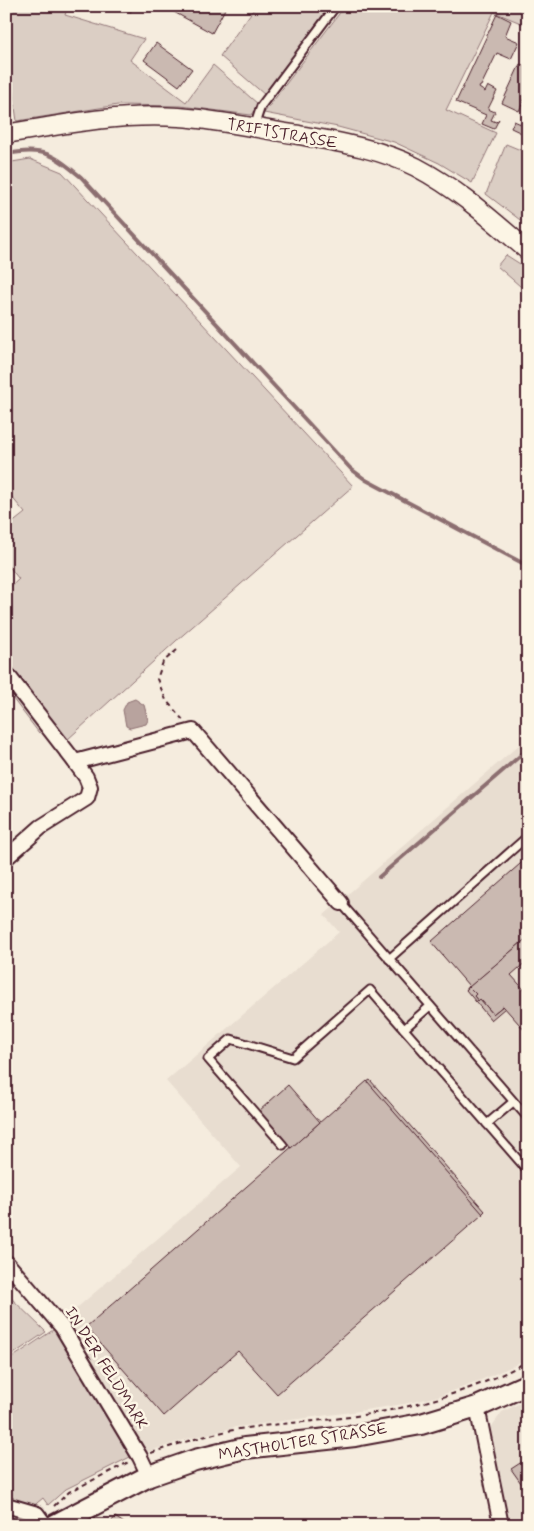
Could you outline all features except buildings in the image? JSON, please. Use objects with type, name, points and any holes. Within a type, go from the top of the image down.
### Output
[{"type":"main road","name":"MASTHOLTER STRASSE","points":[[54,1524],[149,1476],[195,1460],[244,1448],[364,1434],[421,1424],[475,1398],[528,1384]]},
{"type":"street","name":"TRIFTSTRASSE","points":[[6,134],[111,117],[179,117],[334,142],[381,154],[414,166],[444,183],[476,206],[528,251]]},
{"type":"street","points":[[6,673],[75,762],[86,777],[90,787],[87,798],[41,827],[6,858]]},
{"type":"street","points":[[75,762],[193,732],[341,903]]},
{"type":"street","name":"IN DER FELDMARK","points":[[6,1262],[62,1327],[140,1457],[149,1476]]},
{"type":"street","points":[[475,1398],[501,1525]]},
{"type":"street","points":[[6,1505],[37,1514],[54,1524]]},
{"type":"lane","points":[[254,128],[261,106],[336,6]]},
{"type":"lane","points":[[389,959],[528,836]]},
{"type":"lane","points":[[341,903],[528,1118]]},
{"type":"lane","points":[[282,1145],[208,1059],[231,1039],[293,1058],[370,990],[528,1170]]},
{"type":"lane","points":[[404,1029],[430,1006]]},
{"type":"lane","points":[[487,1124],[513,1102]]},
{"type":"path","points":[[177,650],[163,662],[157,679],[166,700],[193,732]]},
{"type":"path","points":[[475,1398],[528,1361]]},
{"type":"shaded area","points":[[6,6],[68,6],[65,15],[144,39],[130,60],[186,102],[213,65],[258,104],[251,115],[181,106],[118,105],[17,121],[6,47]]},
{"type":"shaded area","points":[[256,6],[329,6],[265,95],[220,56]]},
{"type":"shaded area","points":[[345,6],[528,6],[528,26],[494,12],[446,110],[496,133],[472,183],[439,163],[394,142],[338,127],[264,113]]},
{"type":"shaded area","points":[[528,142],[528,226],[486,194],[506,144],[523,151]]},
{"type":"shaded area","points":[[30,159],[62,172],[353,486],[176,641],[67,740],[54,728],[6,666],[6,591],[19,579],[6,563],[6,528],[25,513],[6,490],[6,163]]},
{"type":"shaded area","points":[[506,255],[528,269],[528,293],[497,266]]},
{"type":"shaded area","points":[[6,681],[43,728],[39,733],[6,690]]},
{"type":"shaded area","points":[[135,699],[144,705],[148,720],[146,724],[130,728],[126,726],[123,710],[127,702]]},
{"type":"shaded area","points":[[528,737],[528,1357],[513,1366],[472,1384],[439,1396],[404,1404],[352,1412],[236,1427],[187,1439],[144,1453],[64,1319],[241,1167],[166,1081],[339,932],[324,915]]},
{"type":"shaded area","points":[[6,1293],[46,1332],[6,1359]]},
{"type":"shaded area","points":[[56,1328],[130,1457],[66,1489],[48,1505],[43,1498],[31,1508],[6,1500],[6,1362]]},
{"type":"shaded area","points":[[528,1399],[528,1525],[510,1525],[490,1429],[502,1412]]},
{"type":"waterway","points":[[6,154],[29,151],[46,154],[62,162],[81,177],[351,469],[366,480],[528,566]]},
{"type":"waterway","points":[[379,877],[528,749]]}]
